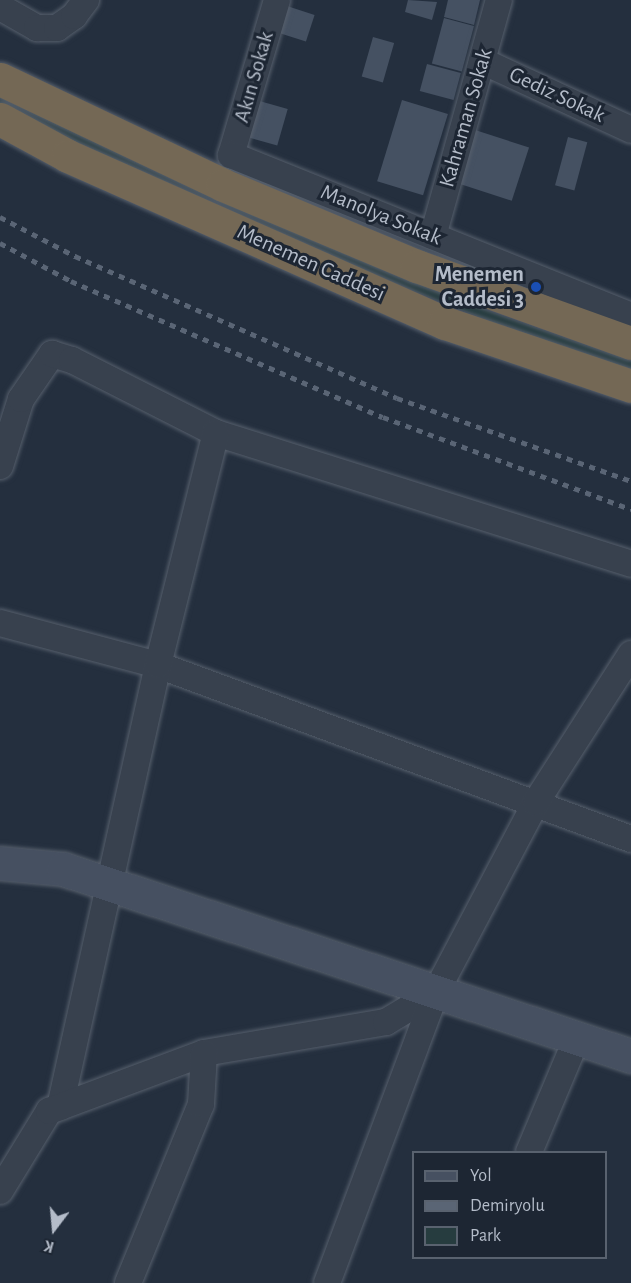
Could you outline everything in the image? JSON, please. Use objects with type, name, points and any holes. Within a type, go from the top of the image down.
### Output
[{"type":"highway","name":"Menemen Caddesi","points":[[0,79],[223,184],[417,266],[631,343]]},
{"type":"highway","name":"Menemen Caddesi","points":[[0,118],[68,156],[445,323],[631,386]]},
{"type":"street","points":[[0,7],[37,28],[57,28],[74,16],[86,0]]},
{"type":"street","name":"Akın Sokak","points":[[231,155],[277,0]]},
{"type":"street","name":"Kahraman Sokak","points":[[433,236],[499,0]]},
{"type":"street","name":"Gediz Sokak","points":[[482,61],[631,130]]},
{"type":"street","name":"Manolya Sokak","points":[[231,155],[631,316]]},
{"type":"street","points":[[0,466],[21,399],[52,354],[72,360],[216,434],[631,564]]},
{"type":"street","points":[[60,1107],[112,885],[158,665],[216,434]]},
{"type":"street","points":[[0,623],[158,665],[536,802],[631,839]]},
{"type":"street","points":[[327,1283],[436,992],[536,802],[631,654]]},
{"type":"street","points":[[0,862],[63,869],[631,1056]]},
{"type":"street","points":[[0,1191],[49,1111],[204,1053],[386,1022],[436,992]]},
{"type":"street","points":[[529,1151],[577,1038]]},
{"type":"street","points":[[128,1283],[201,1104],[204,1053]]},
{"type":"green space","points":[[0,95],[296,233],[489,311],[631,361],[631,370],[486,320],[291,242],[0,108]]},
{"type":"building","points":[[408,0],[437,2],[432,20],[405,12]]},
{"type":"building","points":[[448,0],[480,0],[474,25],[444,17]]},
{"type":"building","points":[[287,6],[315,15],[306,42],[278,33]]},
{"type":"building","points":[[444,18],[474,26],[462,71],[432,63]]},
{"type":"building","points":[[373,37],[394,43],[383,82],[362,76]]},
{"type":"building","points":[[427,64],[461,73],[454,100],[420,91]]},
{"type":"building","points":[[256,100],[288,109],[277,146],[246,137]]},
{"type":"building","points":[[402,100],[448,114],[423,195],[377,181]]},
{"type":"building","points":[[472,129],[529,148],[512,201],[455,182]]},
{"type":"building","points":[[568,137],[587,142],[574,190],[555,185]]},
{"type":"railway","points":[[0,217],[75,256],[397,398],[631,481]]},
{"type":"railway","points":[[0,243],[71,281],[383,417],[631,509]]},
{"type":"place","name":"Menemen Caddesi 3","points":[[536,287]]}]
